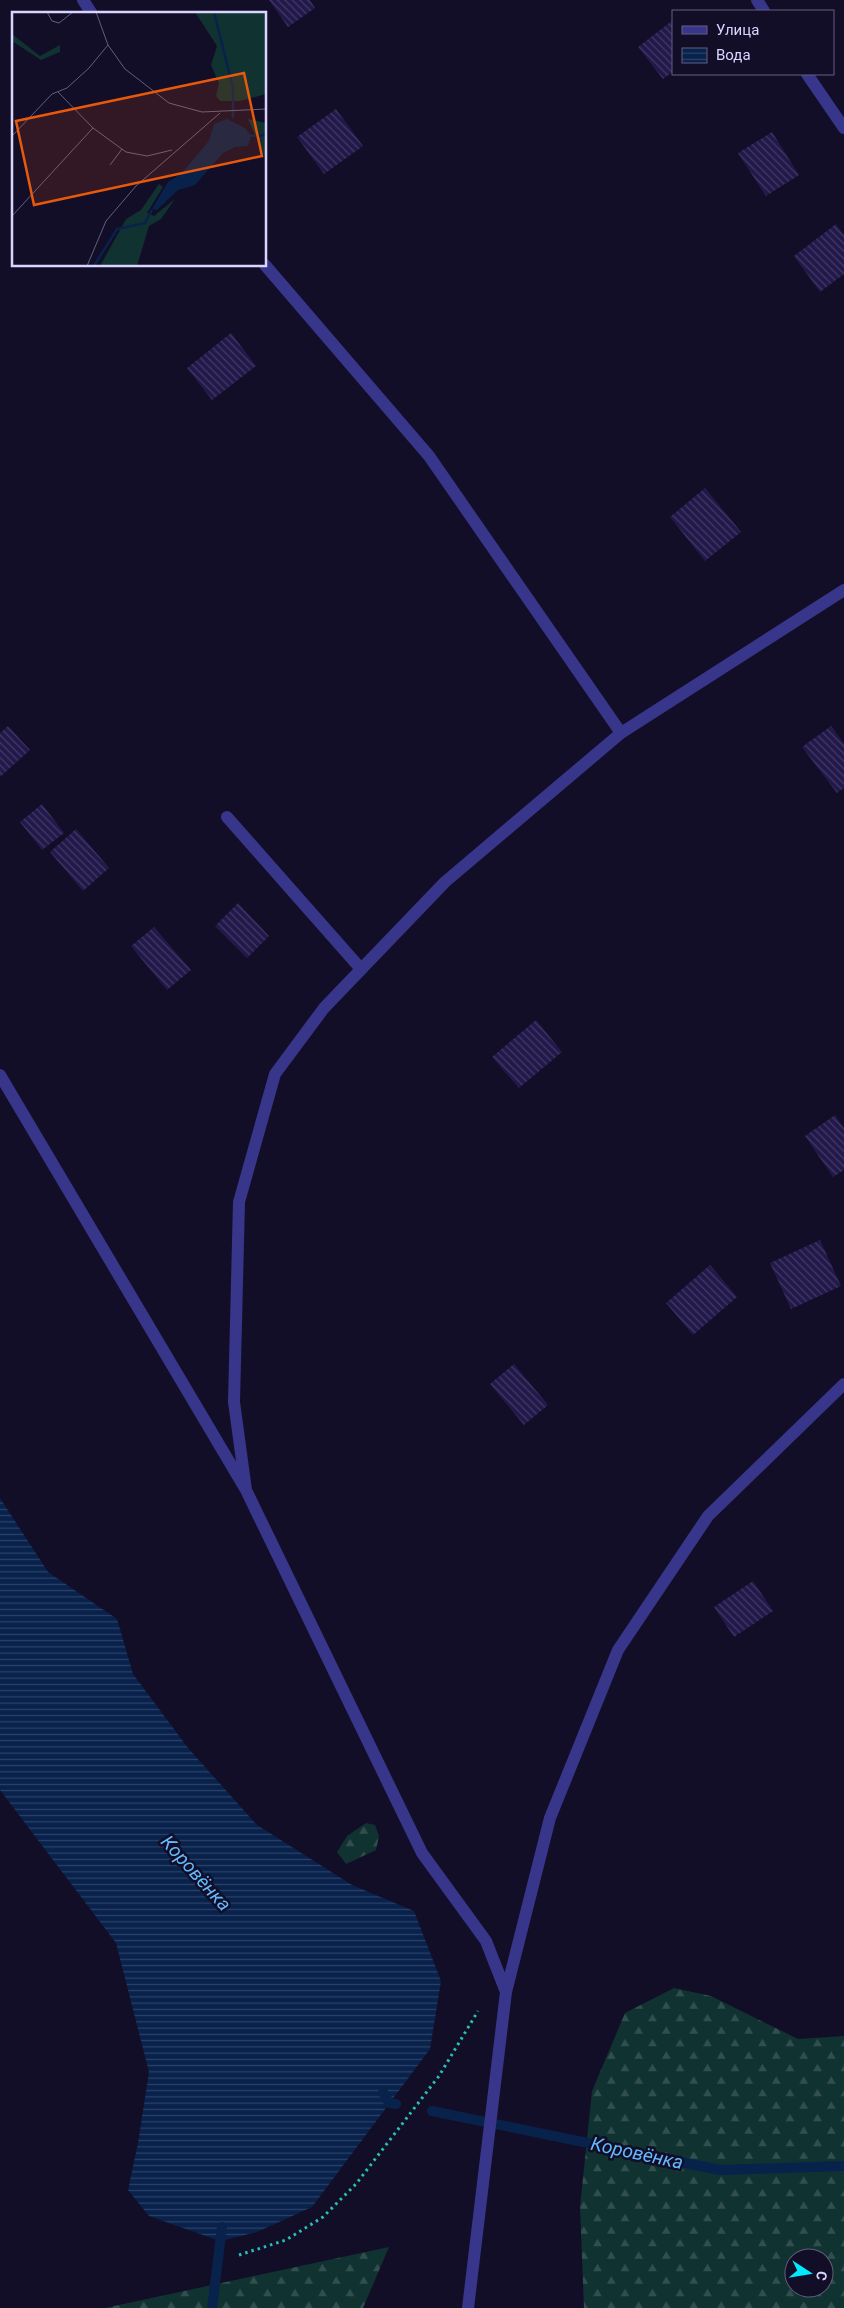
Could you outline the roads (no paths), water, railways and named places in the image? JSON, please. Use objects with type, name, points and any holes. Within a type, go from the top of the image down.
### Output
[{"type":"street","points":[[83,0],[91,12]]},
{"type":"street","points":[[808,75],[844,128]]},
{"type":"street","points":[[266,266],[429,456],[621,733]]},
{"type":"street","points":[[246,1490],[234,1402],[239,1202],[275,1074],[324,1008],[445,882],[621,733],[844,590]]},
{"type":"street","points":[[227,817],[361,969]]},
{"type":"street","points":[[0,1075],[246,1490],[422,1853],[486,1941],[506,1992]]},
{"type":"street","points":[[468,2308],[506,1992],[550,1818],[618,1650],[708,1516],[844,1384]]},
{"type":"water","points":[[0,1498],[48,1572],[117,1619],[133,1674],[188,1748],[257,1825],[352,1885],[414,1911],[441,1981],[430,2049],[312,2207],[257,2232],[220,2241],[149,2216],[128,2190],[138,2143],[149,2072],[116,1943],[0,1790]]},
{"type":"waterway","name":"Коровёнка","points":[[383,2092],[389,2103],[396,2104]]},
{"type":"waterway","name":"Коровёнка","points":[[432,2111],[720,2170],[844,2166]]},
{"type":"waterway","points":[[212,2308],[222,2227]]}]
